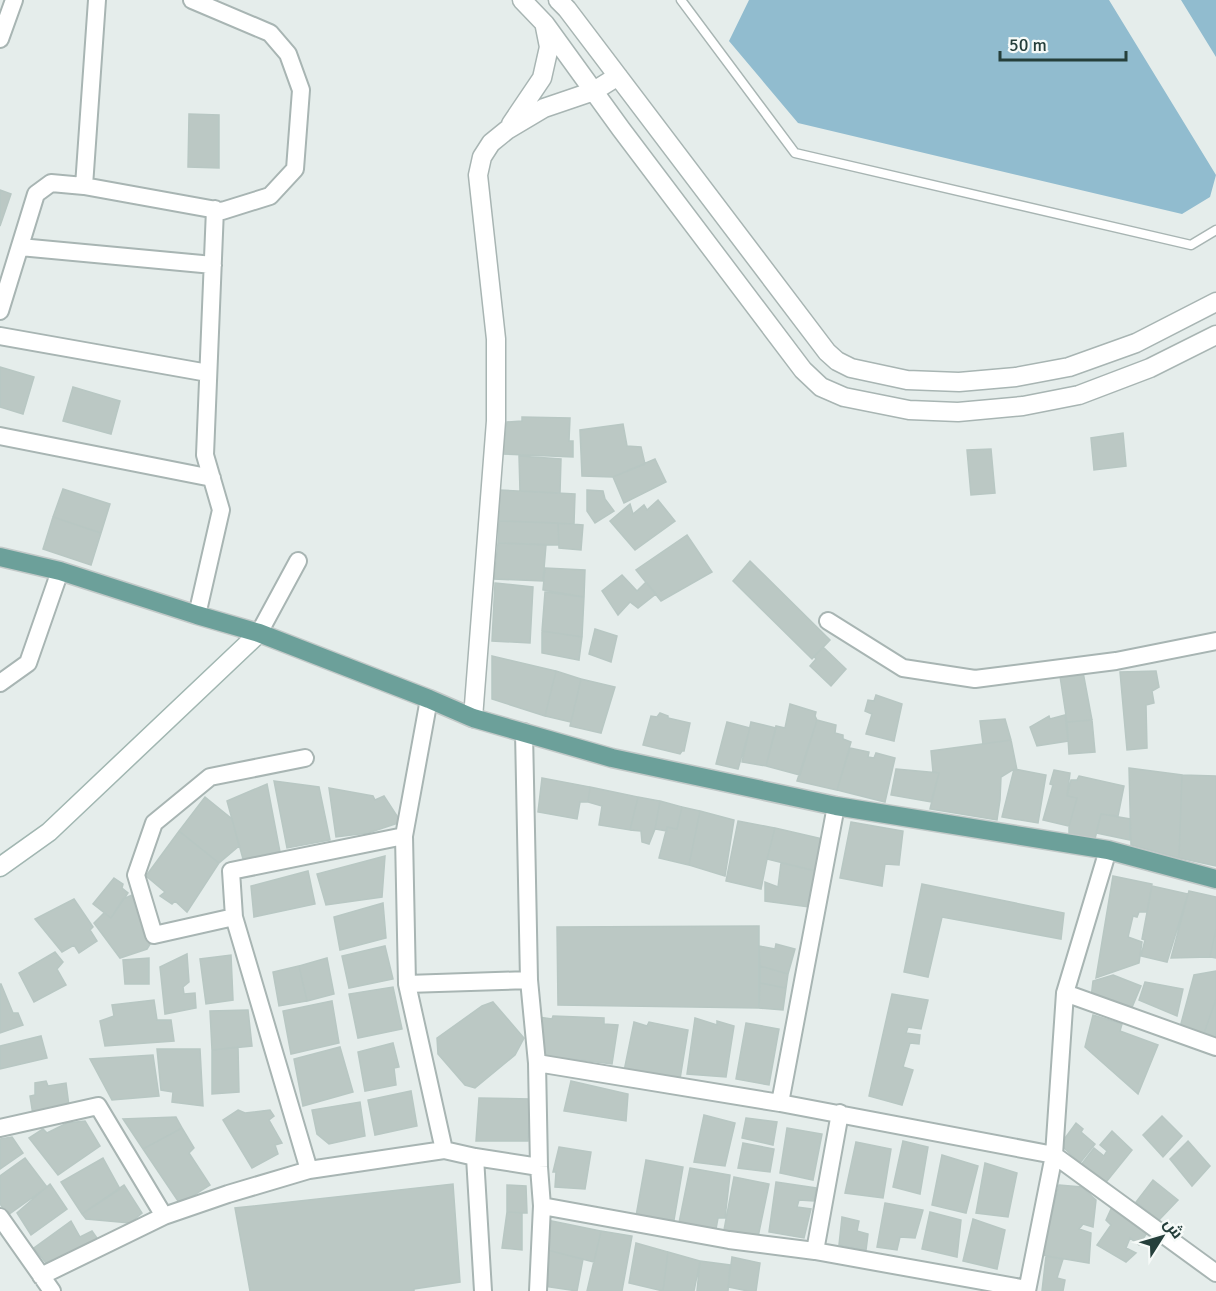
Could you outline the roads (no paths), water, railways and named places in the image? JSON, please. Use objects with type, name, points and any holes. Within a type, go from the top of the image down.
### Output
[{"type":"main road","points":[[0,557],[60,571],[259,633],[473,718],[612,758],[836,806],[1108,850],[1216,879]]},
{"type":"street","points":[[0,39],[14,0]]},
{"type":"street","points":[[84,186],[97,0]]},
{"type":"street","points":[[0,310],[36,194],[51,183],[84,186],[222,211],[270,196],[295,169],[300,90],[288,54],[270,33],[192,0]]},
{"type":"street","points":[[522,0],[545,24],[803,370],[821,387],[844,398],[909,410],[958,412],[1023,406],[1079,395],[1150,369],[1216,335]]},
{"type":"street","points":[[558,0],[827,352],[837,361],[851,368],[908,380],[959,382],[1016,377],[1069,368],[1136,343],[1216,302]]},
{"type":"street","points":[[507,130],[542,78],[549,47],[545,24]]},
{"type":"street","points":[[473,718],[496,421],[496,339],[478,175],[482,157],[491,142],[507,130],[544,108],[594,91],[618,76]]},
{"type":"street","points":[[197,615],[221,510],[205,455],[215,209]]},
{"type":"street","points":[[20,247],[213,265]]},
{"type":"street","points":[[0,336],[208,373]]},
{"type":"street","points":[[0,436],[212,478]]},
{"type":"street","points":[[0,867],[49,832],[259,633],[298,561]]},
{"type":"street","points":[[0,683],[28,663],[60,571]]},
{"type":"street","points":[[828,621],[903,668],[975,679],[1116,661],[1216,641]]},
{"type":"street","points":[[429,699],[404,836],[407,984],[444,1150]]},
{"type":"street","points":[[524,732],[529,980],[537,1063],[542,1206],[538,1291]]},
{"type":"street","points":[[234,917],[154,935],[135,875],[154,823],[210,777],[305,758]]},
{"type":"street","points":[[780,1103],[836,806]]},
{"type":"street","points":[[309,1170],[234,917],[231,871],[404,836]]},
{"type":"street","points":[[542,1206],[729,1240],[815,1251],[1027,1290],[1054,1155],[1065,993],[1108,850]]},
{"type":"street","points":[[407,984],[529,980]]},
{"type":"street","points":[[1065,993],[1216,1047]]},
{"type":"street","points":[[537,1063],[840,1113],[1054,1155],[1216,1273]]},
{"type":"street","points":[[0,1128],[98,1106],[164,1216]]},
{"type":"street","points":[[815,1251],[840,1113]]},
{"type":"street","points":[[41,1276],[164,1216],[309,1170],[444,1150],[539,1167]]},
{"type":"street","points":[[475,1157],[483,1291]]},
{"type":"street","points":[[0,1217],[51,1291]]},
{"type":"lane","points":[[681,0],[795,153],[1191,245],[1216,230]]},
{"type":"water","points":[[749,0],[1109,0],[1216,175],[1210,197],[1182,214],[798,123],[729,41]]},
{"type":"water","points":[[1181,0],[1216,0],[1216,57]]}]
